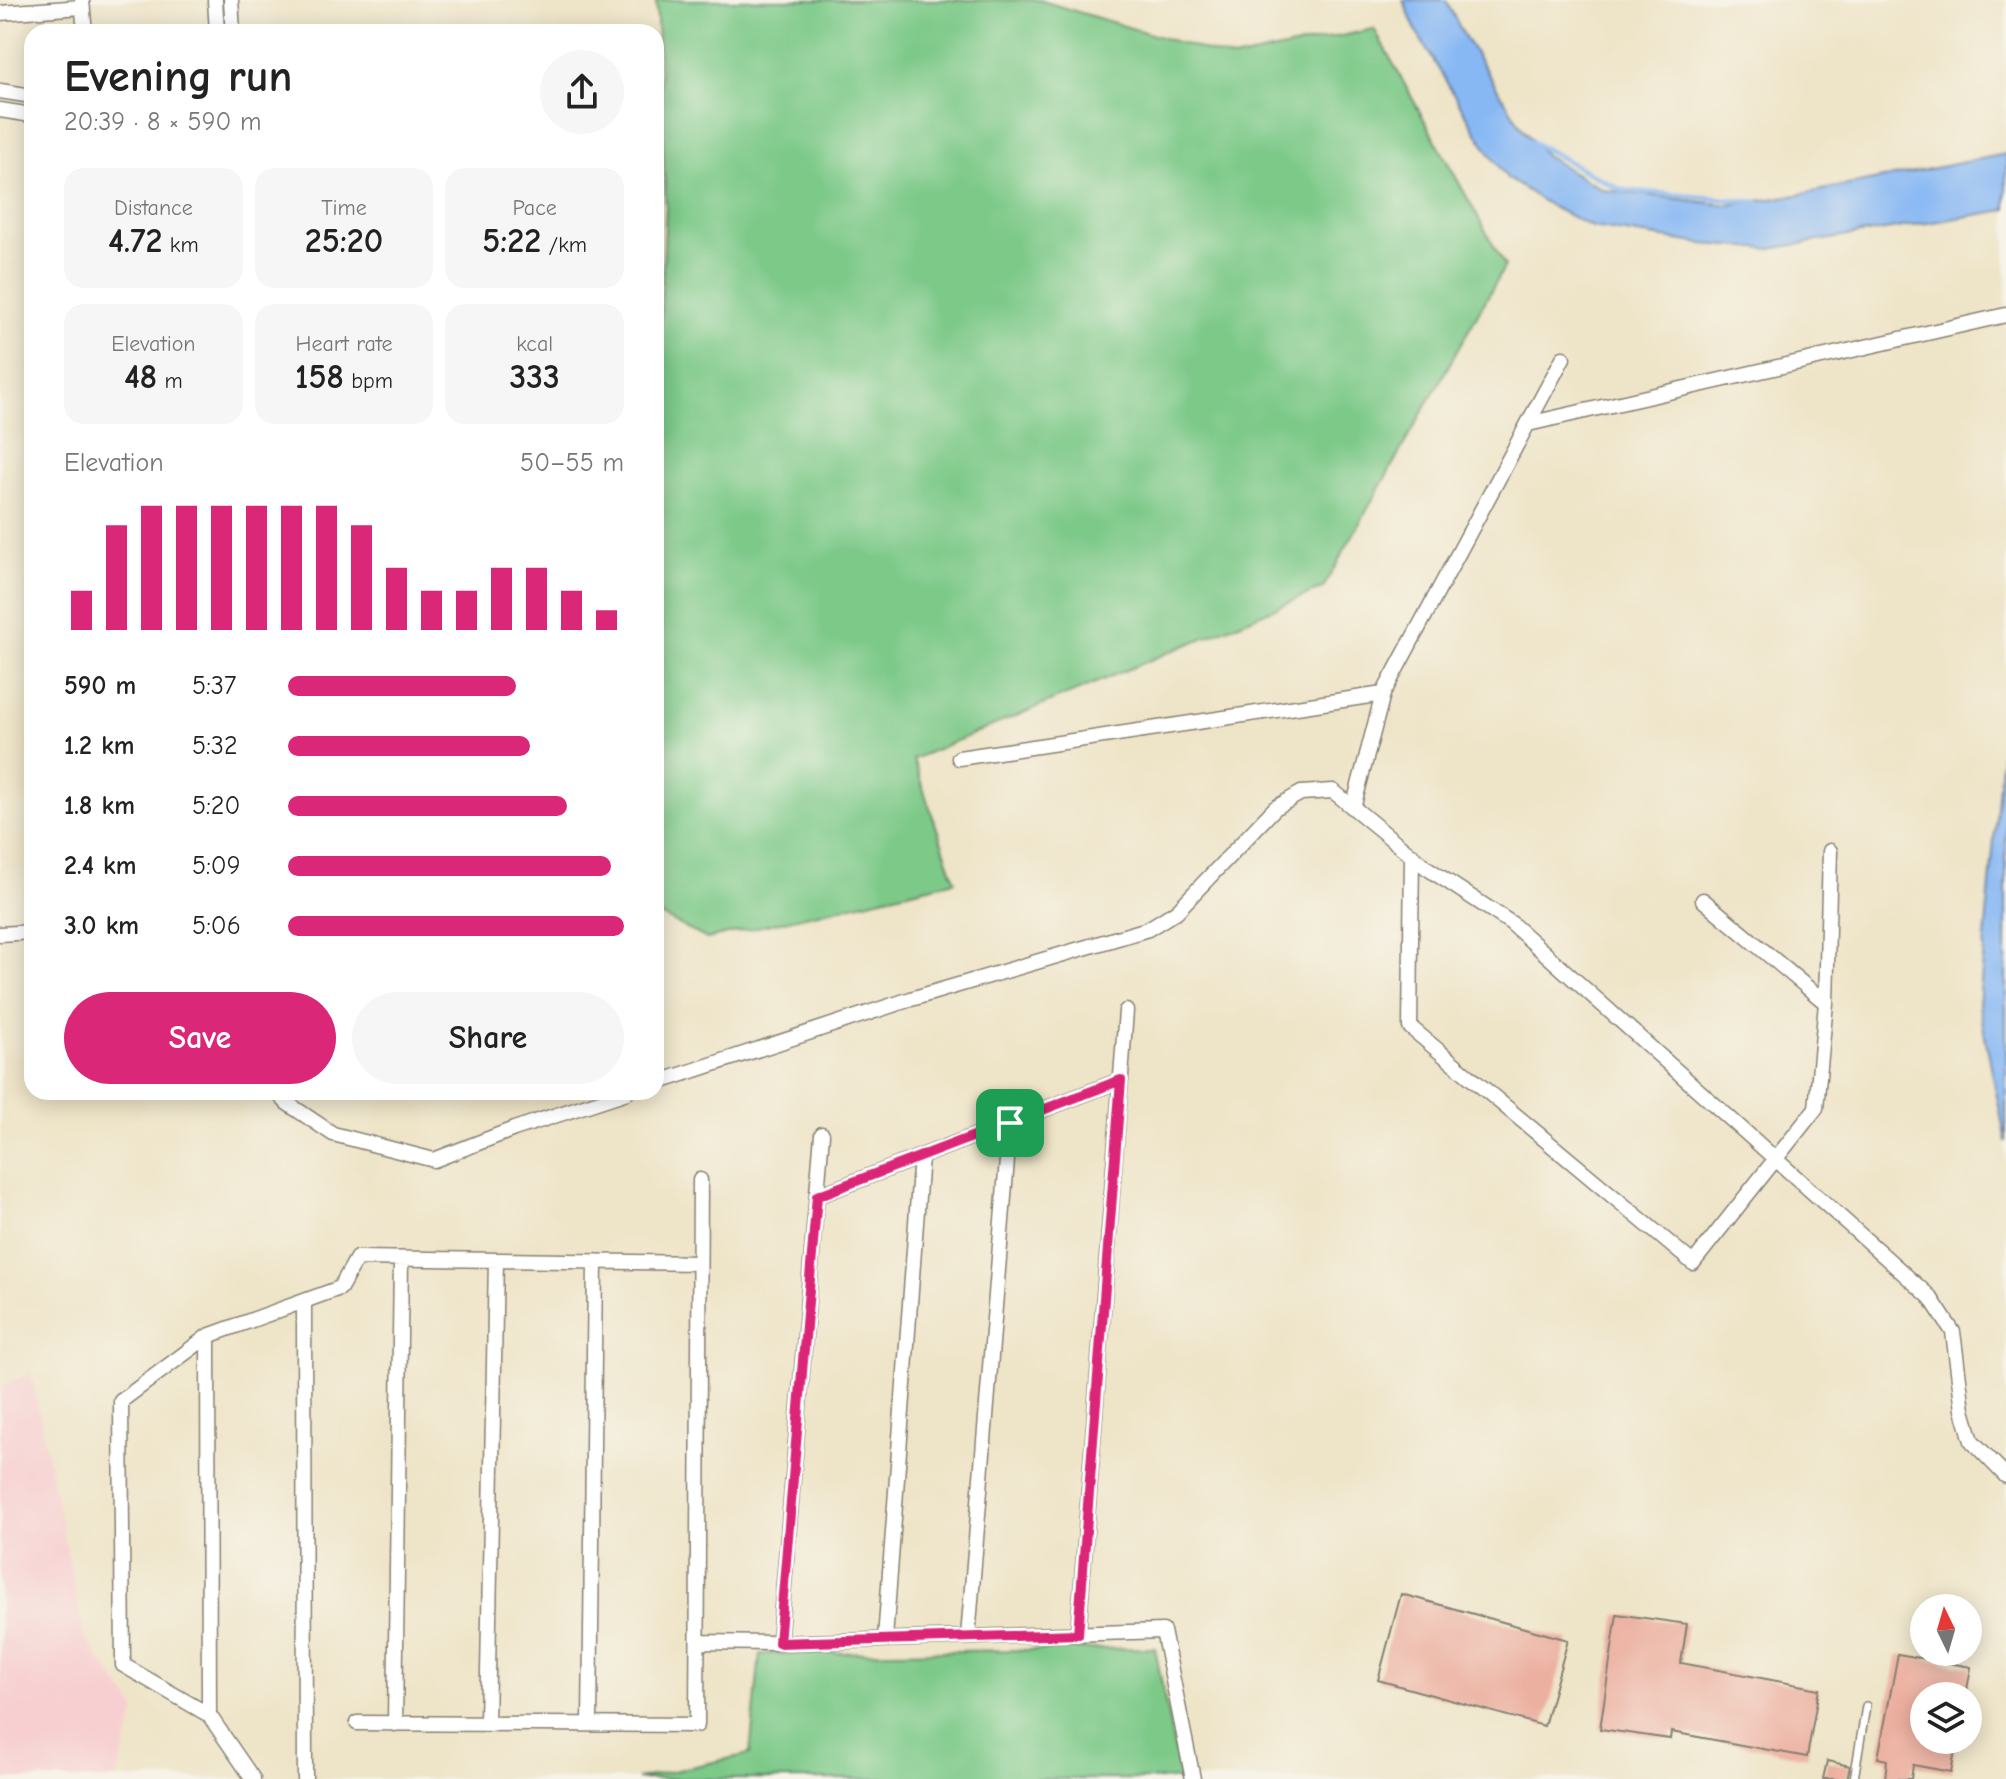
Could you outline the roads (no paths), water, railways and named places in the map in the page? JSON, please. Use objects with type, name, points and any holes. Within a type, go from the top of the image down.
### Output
[{"type":"street","points":[[215,0],[216,24]]},
{"type":"street","points":[[231,0],[232,24]]},
{"type":"street","points":[[0,13],[82,3],[84,24]]},
{"type":"street","points":[[0,91],[24,95]]},
{"type":"street","points":[[0,110],[24,114]]},
{"type":"street","points":[[1528,424],[2006,315]]},
{"type":"street","points":[[1353,808],[1383,694],[1563,358]]},
{"type":"street","points":[[959,758],[1383,694]]},
{"type":"street","points":[[664,1080],[911,999],[1148,929],[1177,911],[1275,808],[1301,793],[1333,791],[1412,855],[1511,923],[1930,1297],[1953,1332],[1963,1410],[1972,1441],[2006,1476]]},
{"type":"street","points":[[1412,855],[1410,1027],[1693,1263],[1816,1108],[1826,1003],[1830,851]]},
{"type":"street","points":[[1703,900],[1826,1003]]},
{"type":"street","points":[[0,934],[24,932]]},
{"type":"street","points":[[1078,1634],[1126,1011]]},
{"type":"street","points":[[817,1196],[1121,1080]]},
{"type":"street","points":[[284,1100],[333,1134],[434,1160],[603,1100]]},
{"type":"street","points":[[968,1637],[1010,1123]]},
{"type":"street","points":[[779,1643],[822,1134]]},
{"type":"street","points":[[885,1639],[921,1156]]},
{"type":"street","points":[[357,1723],[697,1725],[700,1180]]},
{"type":"street","points":[[253,1779],[209,1715],[123,1665],[121,1401],[208,1336],[340,1288],[357,1258],[699,1263]]},
{"type":"street","points":[[395,1724],[401,1259]]},
{"type":"street","points":[[487,1724],[496,1260]]},
{"type":"street","points":[[590,1724],[595,1262]]},
{"type":"street","points":[[304,1301],[305,1779]]},
{"type":"street","points":[[208,1336],[209,1715]]},
{"type":"street","points":[[698,1642],[779,1643],[1163,1631],[1193,1779]]},
{"type":"lane","points":[[1854,1779],[1866,1706]]},
{"type":"water","points":[[1403,0],[1446,0],[1463,34],[1524,131],[1546,156],[1603,190],[1728,205],[1792,196],[2006,154],[2006,210],[1770,249],[1703,244],[1592,227],[1552,207],[1507,178],[1417,33]]},
{"type":"water","points":[[2006,708],[2006,1142],[1979,1005]]},
{"type":"waterway","points":[[1532,142],[1621,190],[1757,202]]}]
